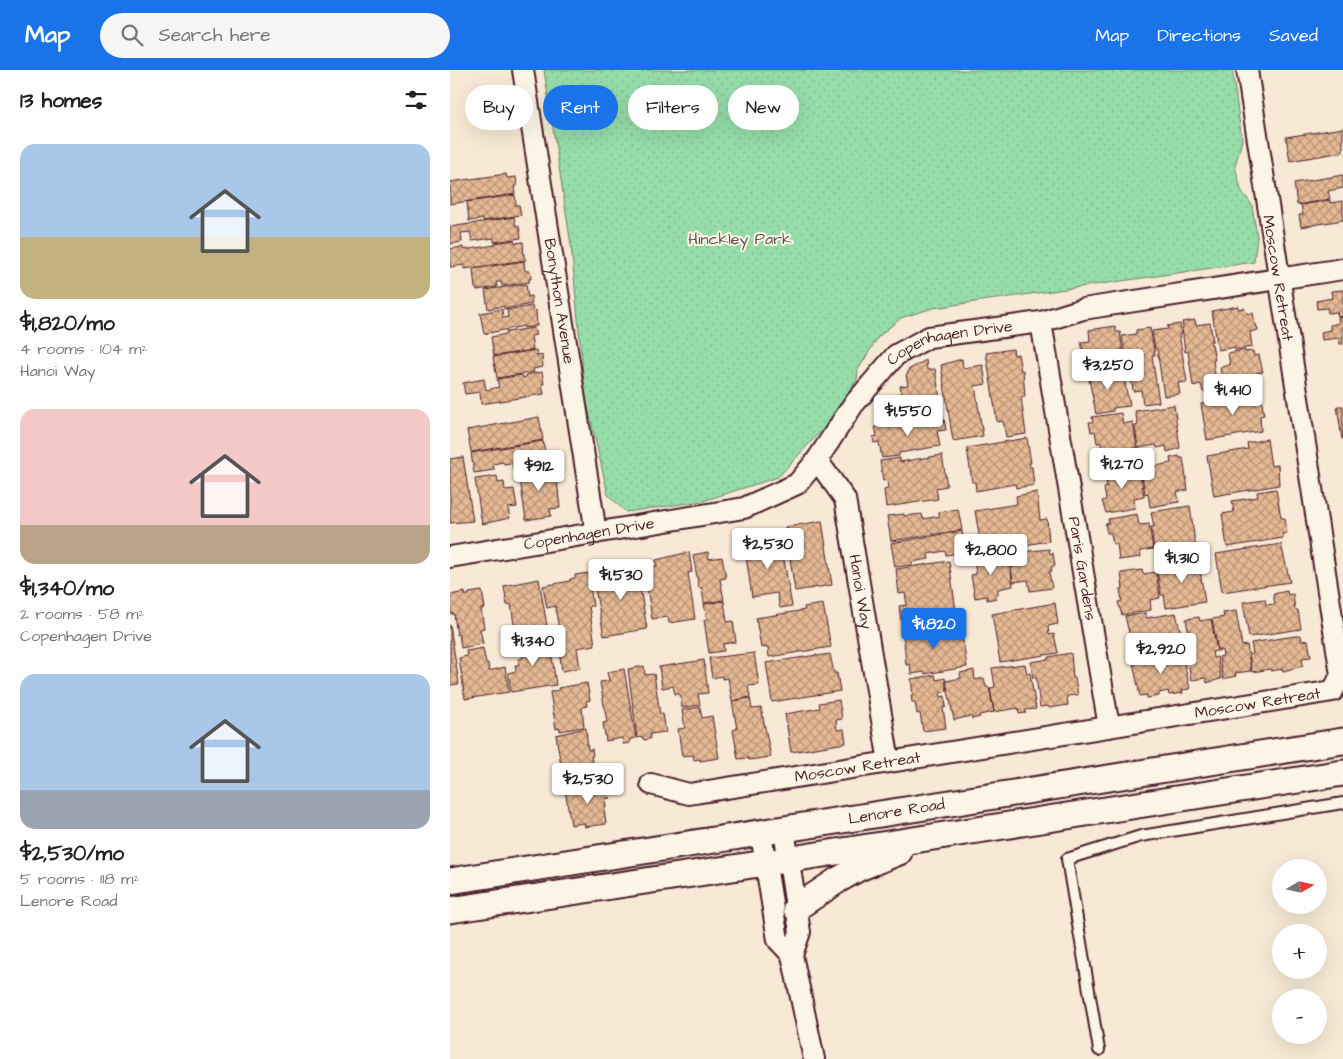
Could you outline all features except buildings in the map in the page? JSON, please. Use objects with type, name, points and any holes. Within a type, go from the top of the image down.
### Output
[{"type":"street","name":"Bonython Avenue","points":[[523,70],[596,533]]},
{"type":"street","name":"Moscow Retreat","points":[[651,784],[689,794],[1333,691],[1341,675],[1247,70]]},
{"type":"street","name":"Copenhagen Drive","points":[[450,557],[744,508],[797,484],[817,460],[854,405],[896,355],[929,336],[1041,322],[1083,309],[1343,269]]},
{"type":"street","name":"Paris Gardens","points":[[1041,322],[1109,727]]},
{"type":"street","name":"Hanoi Way","points":[[817,460],[845,499],[888,762]]},
{"type":"street","name":"Lenore Road","points":[[450,881],[1343,741]]},
{"type":"street","name":"Lenore Road","points":[[450,910],[1343,773]]},
{"type":"street","points":[[772,832],[777,861],[778,940],[792,955],[814,1059]]},
{"type":"street","points":[[796,908],[859,868],[933,837]]},
{"type":"street","points":[[777,861],[796,908],[800,932],[792,955]]},
{"type":"lane","points":[[1099,1050],[1067,859],[1141,836],[1343,804]]},
{"type":"green space","name":"Hinckley Park","points":[[544,70],[1232,70],[1242,140],[1235,166],[1241,190],[1252,205],[1257,237],[1254,262],[933,308],[901,318],[878,337],[858,370],[857,380],[823,429],[778,477],[703,501],[626,512],[608,495],[585,394],[571,245],[553,130],[618,130],[618,85],[546,85]]}]
